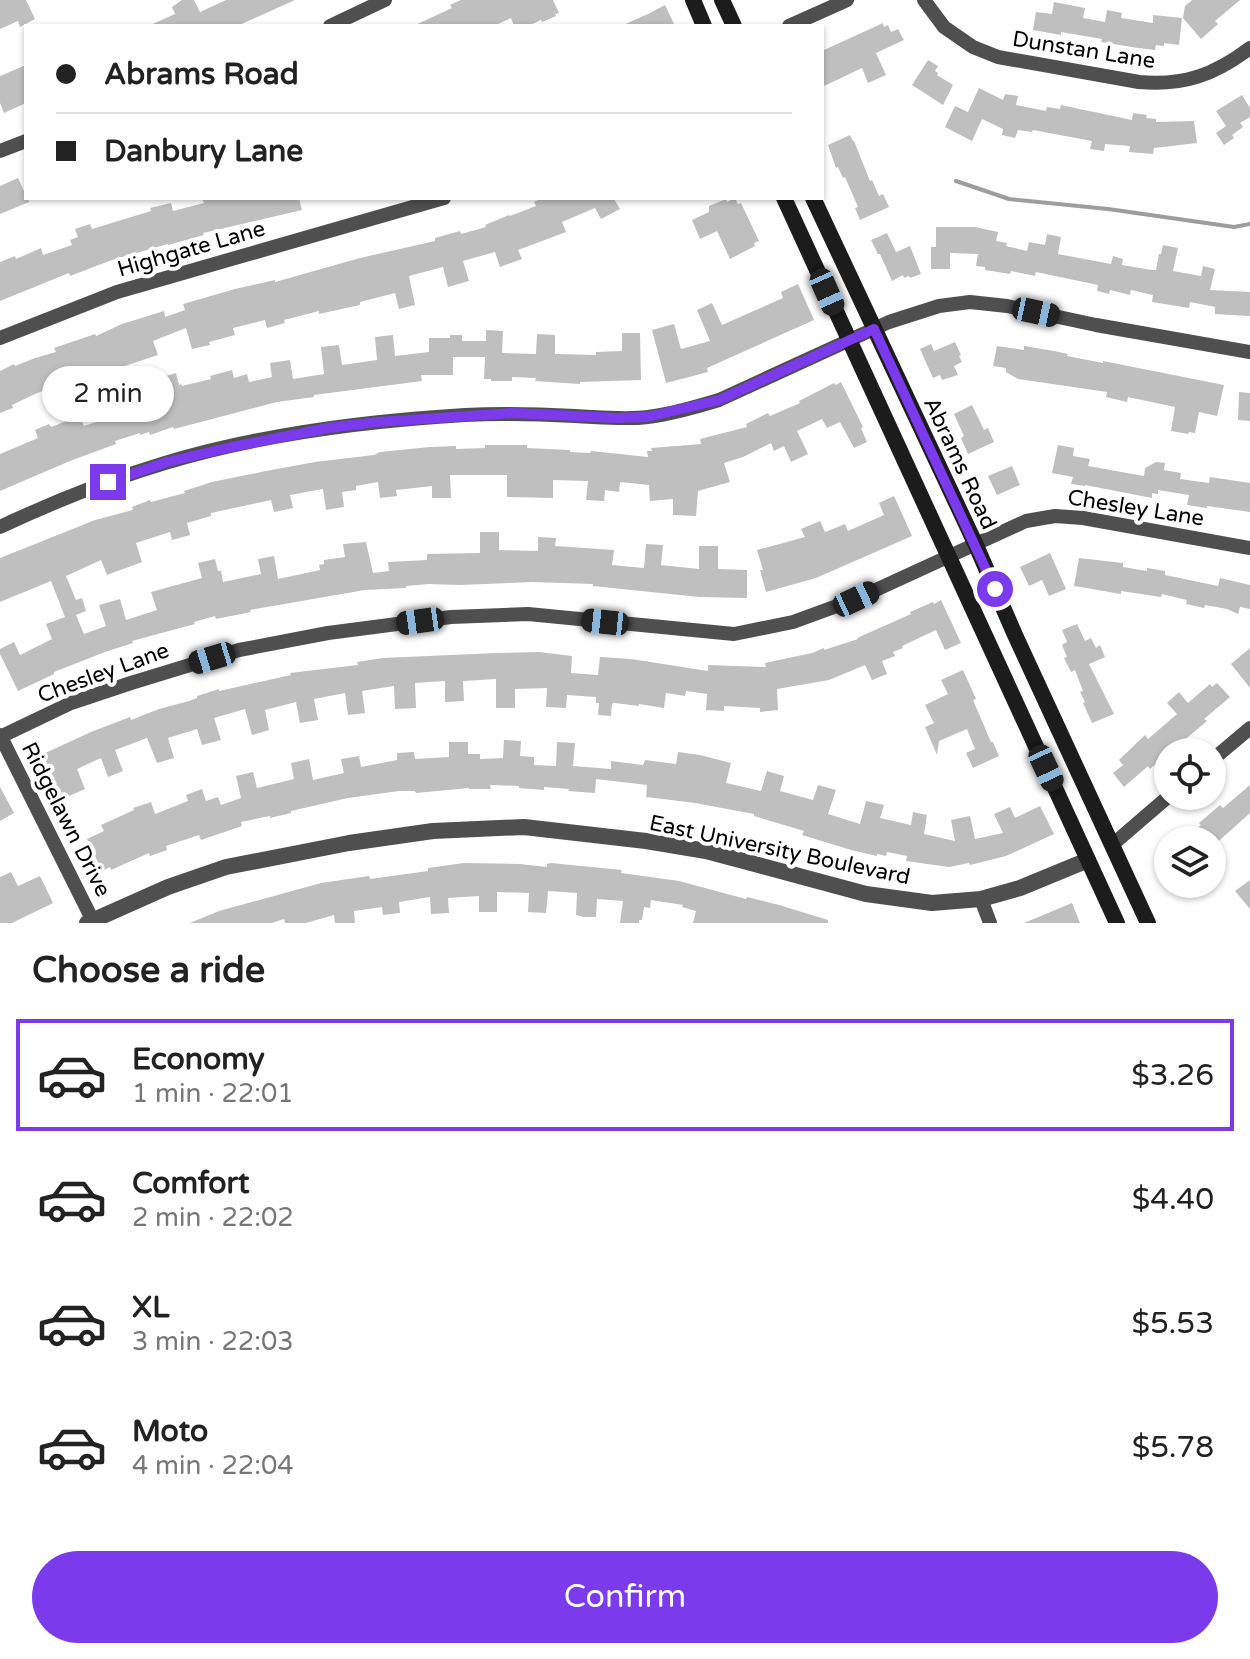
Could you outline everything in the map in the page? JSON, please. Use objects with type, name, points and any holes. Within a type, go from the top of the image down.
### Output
[{"type":"main road","points":[[693,0],[703,24]]},
{"type":"main road","points":[[722,0],[733,24]]},
{"type":"main road","points":[[785,200],[1117,923]]},
{"type":"main road","name":"Abrams Road","points":[[814,200],[1148,923]]},
{"type":"main road","points":[[1088,860],[1112,845]]},
{"type":"street","points":[[334,24],[385,0]]},
{"type":"street","points":[[793,24],[847,0]]},
{"type":"street","name":"Dunstan Lane","points":[[924,0],[944,27],[973,47],[998,57],[1139,82],[1162,84],[1188,80],[1232,62],[1250,48]]},
{"type":"street","points":[[0,151],[24,142]]},
{"type":"street","name":"Highgate Lane","points":[[0,338],[117,292],[437,200]]},
{"type":"street","points":[[0,527],[68,497],[167,462],[328,428],[392,420],[513,413],[647,417],[690,408],[719,400],[874,329],[939,306],[970,302],[1007,306],[1250,352]]},
{"type":"street","name":"Chesley Lane","points":[[0,736],[71,703],[239,650],[328,633],[451,617],[528,614],[734,634],[793,622],[825,611],[1026,521],[1055,516],[1083,518],[1250,548]]},
{"type":"street","points":[[1226,748],[1250,728]]},
{"type":"street","name":"Ridgelawn Drive","points":[[0,736],[91,922]]},
{"type":"street","points":[[1112,845],[1154,809]]},
{"type":"street","name":"East University Boulevard","points":[[91,922],[168,887],[226,867],[419,833],[524,827],[646,841],[706,851],[866,894],[932,903],[981,899],[1020,888],[1088,860]]},
{"type":"street","points":[[981,899],[990,923]]},
{"type":"building","points":[[0,0],[26,0],[35,19],[20,27],[18,21],[0,29]]},
{"type":"building","points":[[182,0],[194,0],[200,12],[226,0],[295,0],[241,24],[152,24],[175,14],[172,7]]},
{"type":"building","points":[[461,0],[553,0],[559,13],[532,24],[513,24],[511,18],[498,24],[417,24],[452,8],[450,5]]},
{"type":"building","points":[[1192,0],[1240,0],[1215,21],[1218,24],[1201,39],[1183,18],[1185,6]]},
{"type":"building","points":[[1054,2],[1085,8],[1083,18],[1105,22],[1107,10],[1122,13],[1121,18],[1153,23],[1153,15],[1182,18],[1179,45],[1164,43],[1164,46],[1156,45],[1155,50],[1061,32],[1061,35],[1033,30],[1036,12],[1052,14]]},
{"type":"building","points":[[665,5],[674,24],[625,24]]},
{"type":"building","points":[[883,23],[884,27],[888,25],[891,32],[898,29],[904,40],[876,53],[886,75],[868,83],[862,68],[824,86],[824,50]]},
{"type":"building","points":[[928,60],[938,66],[935,71],[937,75],[953,85],[943,105],[912,85]]},
{"type":"building","points":[[24,66],[24,104],[4,113],[0,103],[0,76]]},
{"type":"building","points":[[979,88],[1003,100],[1005,94],[1018,96],[1016,105],[1046,111],[1047,107],[1060,109],[1061,105],[1132,120],[1133,113],[1147,115],[1146,118],[1156,119],[1156,122],[1194,121],[1197,143],[1154,148],[1153,154],[1129,152],[1130,146],[1105,144],[1104,151],[1090,149],[1092,141],[1033,130],[1018,130],[1015,138],[1002,135],[1003,129],[982,119],[972,141],[945,127],[955,106],[968,112]]},
{"type":"building","points":[[1242,95],[1250,108],[1250,117],[1240,123],[1243,127],[1224,145],[1216,133],[1226,126],[1216,111]]},
{"type":"building","points":[[850,135],[870,181],[879,196],[883,194],[889,207],[860,220],[855,208],[858,207],[845,177],[836,168],[828,145]]},
{"type":"building","points":[[18,178],[24,200],[29,202],[0,214],[0,186]]},
{"type":"building","points":[[203,200],[300,200],[302,210],[203,233],[112,260],[70,276],[69,273],[0,301],[0,262],[41,248],[43,255],[72,245],[70,240],[78,237],[75,229],[90,224],[92,229],[171,203],[173,211],[204,203]]},
{"type":"building","points":[[615,200],[620,209],[601,219],[595,208],[562,222],[566,232],[518,250],[522,259],[500,267],[495,252],[463,261],[469,281],[448,287],[443,267],[409,276],[415,305],[399,309],[395,293],[360,302],[360,305],[284,320],[285,323],[267,328],[265,320],[233,328],[235,335],[192,349],[186,328],[153,341],[158,355],[70,384],[69,381],[35,394],[0,413],[0,371],[56,352],[54,348],[164,311],[165,317],[185,310],[183,304],[235,289],[275,282],[435,241],[435,238],[460,231],[461,234],[486,227],[536,206],[534,202]]},
{"type":"building","points":[[724,200],[736,200],[738,204],[741,203],[759,241],[730,259],[717,231],[700,239],[692,220],[709,212],[709,206]]},
{"type":"building","points":[[936,227],[975,227],[998,232],[996,241],[1027,251],[1029,242],[1045,245],[1047,234],[1061,237],[1058,254],[1111,264],[1113,256],[1123,259],[1122,265],[1152,270],[1156,270],[1163,245],[1178,248],[1173,271],[1201,276],[1203,266],[1215,269],[1210,290],[1250,292],[1250,316],[1215,314],[1215,307],[1190,302],[1189,308],[1152,302],[1153,295],[1131,290],[1130,295],[1110,290],[1109,294],[1097,291],[1098,285],[1036,272],[1035,276],[985,270],[985,267],[976,266],[978,254],[950,253],[950,269],[931,269],[931,247],[936,247]]},
{"type":"building","points":[[887,233],[896,252],[910,246],[921,274],[910,278],[903,275],[892,281],[871,240]]},
{"type":"building","points":[[798,284],[814,320],[707,368],[708,372],[666,383],[652,330],[674,324],[681,349],[710,341],[697,310],[712,303],[722,325],[783,298],[781,292]]},
{"type":"building","points":[[486,330],[503,331],[502,353],[536,354],[537,334],[555,335],[555,354],[596,355],[596,352],[622,351],[622,333],[640,333],[641,380],[580,384],[512,377],[512,381],[491,381],[484,379],[485,357],[453,357],[453,375],[421,375],[422,381],[314,395],[150,435],[149,432],[140,433],[0,491],[0,454],[38,438],[35,430],[49,424],[51,427],[80,416],[84,426],[113,416],[111,410],[138,401],[136,396],[159,389],[156,379],[176,373],[182,386],[232,370],[234,378],[247,374],[249,382],[272,377],[270,363],[290,360],[293,379],[324,374],[321,347],[339,345],[342,365],[377,360],[375,337],[393,335],[395,356],[429,352],[429,338],[462,335],[462,341],[486,341]]},
{"type":"building","points":[[955,342],[962,362],[954,366],[958,375],[942,380],[940,375],[933,378],[920,349],[931,344],[934,351]]},
{"type":"building","points":[[997,346],[1054,351],[1224,385],[1217,416],[1199,412],[1195,433],[1171,431],[1175,407],[1128,397],[1127,402],[1106,397],[1107,392],[1018,379],[1006,372],[1006,368],[993,366]]},
{"type":"building","points":[[841,382],[867,442],[854,448],[840,422],[827,428],[822,419],[797,431],[808,454],[791,462],[784,446],[774,451],[771,443],[724,463],[730,482],[698,491],[696,516],[673,515],[673,499],[650,501],[649,485],[620,482],[619,492],[605,490],[604,501],[586,500],[588,481],[553,480],[553,498],[507,497],[507,475],[450,475],[451,498],[432,498],[432,486],[396,490],[397,496],[380,498],[378,482],[342,492],[344,507],[326,510],[323,489],[290,495],[293,508],[274,512],[271,500],[211,513],[211,516],[187,523],[190,535],[172,540],[170,532],[136,543],[142,562],[107,575],[101,560],[66,576],[76,600],[82,598],[86,611],[76,615],[84,634],[106,626],[99,605],[120,599],[126,620],[157,610],[151,592],[202,578],[198,563],[215,559],[223,582],[261,574],[258,559],[274,556],[278,579],[320,570],[319,565],[324,564],[324,560],[345,557],[343,544],[366,542],[373,573],[389,571],[388,562],[427,560],[427,554],[480,553],[480,532],[499,532],[499,550],[538,551],[538,537],[556,538],[555,546],[614,550],[612,565],[644,568],[646,544],[663,545],[661,565],[699,569],[699,546],[718,546],[718,569],[747,570],[747,598],[699,597],[593,584],[533,582],[429,584],[365,590],[194,622],[132,641],[54,672],[18,691],[0,654],[0,649],[14,642],[20,655],[52,639],[46,624],[65,617],[51,581],[0,602],[0,558],[95,520],[133,510],[132,507],[150,500],[185,493],[212,482],[266,471],[430,447],[456,446],[456,449],[527,445],[527,448],[648,457],[647,451],[652,451],[651,448],[701,444],[700,439],[747,427],[746,424],[768,413],[770,416]]},
{"type":"building","points":[[1239,392],[1250,393],[1250,421],[1238,420]]},
{"type":"building","points":[[972,405],[984,430],[988,428],[994,442],[968,454],[954,414]]},
{"type":"building","points":[[1058,445],[1074,448],[1073,456],[1090,459],[1088,466],[1144,476],[1145,468],[1156,462],[1165,463],[1164,470],[1181,473],[1180,479],[1209,483],[1210,477],[1250,483],[1250,512],[1187,505],[1189,495],[1158,490],[1158,494],[1152,493],[1152,498],[1071,484],[1073,477],[1052,473]]},
{"type":"building","points":[[1012,466],[1020,485],[997,495],[988,476]]},
{"type":"building","points":[[894,496],[912,536],[816,578],[766,592],[757,550],[805,537],[801,529],[820,521],[825,532],[845,524],[848,531],[884,515],[879,503]]},
{"type":"building","points":[[1050,553],[1066,589],[1049,596],[1042,580],[1029,586],[1020,567]]},
{"type":"building","points":[[1079,558],[1123,563],[1123,567],[1147,571],[1147,568],[1165,571],[1165,575],[1218,586],[1220,578],[1250,585],[1250,609],[1240,607],[1238,614],[1227,609],[1186,604],[1187,600],[1162,594],[1161,597],[1121,591],[1121,594],[1074,586]]},
{"type":"building","points":[[941,600],[961,643],[945,650],[936,630],[893,652],[895,656],[882,661],[887,674],[872,680],[865,665],[829,680],[777,689],[778,710],[760,712],[760,708],[724,706],[724,711],[706,710],[707,694],[686,691],[685,696],[666,693],[664,708],[614,703],[611,716],[598,715],[596,697],[567,695],[566,708],[546,707],[547,688],[515,689],[515,708],[496,708],[496,679],[463,681],[464,701],[445,702],[445,681],[415,683],[416,708],[395,709],[394,686],[362,691],[365,713],[348,715],[345,693],[314,699],[318,720],[300,723],[296,702],[265,710],[269,730],[252,735],[245,709],[214,718],[221,740],[202,745],[197,729],[168,738],[174,758],[157,763],[147,738],[115,750],[123,771],[108,777],[101,758],[77,769],[85,789],[62,799],[43,754],[130,717],[131,720],[219,689],[290,673],[358,665],[357,662],[383,658],[539,652],[572,656],[571,673],[598,675],[600,657],[708,671],[708,665],[766,667],[765,663],[858,639]]},
{"type":"building","points":[[1077,624],[1085,641],[1091,638],[1096,648],[1100,645],[1105,657],[1089,664],[1114,714],[1092,723],[1083,703],[1080,692],[1083,691],[1075,670],[1071,672],[1062,645],[1067,642],[1062,630]]},
{"type":"building","points":[[1250,648],[1250,688],[1231,664]]},
{"type":"building","points":[[963,670],[999,756],[973,768],[966,753],[975,749],[967,729],[939,741],[937,755],[925,727],[934,723],[925,705],[948,694],[941,680]]},
{"type":"building","points":[[1217,683],[1230,697],[1187,738],[1154,738],[1154,766],[1150,769],[1148,766],[1124,787],[1113,773],[1123,765],[1119,760],[1145,735],[1148,739],[1177,714],[1167,703],[1179,692],[1188,703],[1210,684],[1212,687]]},
{"type":"building","points":[[504,740],[521,741],[520,756],[534,757],[534,765],[556,766],[557,742],[575,743],[573,766],[611,769],[611,761],[643,765],[645,760],[676,764],[678,752],[700,755],[731,763],[726,783],[761,791],[767,771],[784,776],[780,791],[813,800],[818,785],[836,790],[828,814],[860,824],[866,801],[884,805],[880,818],[911,825],[913,812],[927,815],[924,834],[955,841],[951,820],[970,816],[975,839],[1003,833],[994,814],[1010,807],[1015,818],[1040,806],[1054,834],[1006,856],[949,867],[906,861],[907,856],[887,852],[886,856],[877,856],[851,850],[802,835],[804,831],[754,814],[646,797],[647,785],[596,779],[595,793],[490,785],[491,789],[399,791],[348,798],[270,818],[241,822],[242,826],[201,840],[199,835],[166,846],[167,850],[150,856],[149,853],[111,870],[110,867],[102,871],[87,839],[104,831],[101,825],[151,802],[155,814],[188,801],[186,795],[202,789],[206,801],[218,797],[221,805],[241,798],[236,776],[253,772],[257,788],[294,779],[291,763],[309,759],[313,780],[344,773],[341,759],[359,756],[361,767],[397,760],[397,753],[414,752],[415,759],[449,757],[449,742],[468,742],[468,754],[480,754],[480,759],[503,758]]},
{"type":"building","points":[[1250,785],[1250,813],[1226,834],[1226,826],[1200,826],[1199,823],[1214,810],[1226,810],[1226,805]]},
{"type":"building","points":[[0,787],[14,813],[0,821]]},
{"type":"building","points":[[464,863],[547,867],[551,863],[622,870],[621,873],[679,881],[779,905],[828,920],[828,923],[693,923],[696,911],[683,905],[651,900],[650,908],[644,907],[639,923],[620,923],[623,901],[597,899],[596,917],[584,917],[576,915],[577,893],[548,891],[546,913],[528,912],[529,893],[497,892],[497,912],[479,912],[479,896],[448,898],[449,913],[431,914],[430,897],[399,902],[400,913],[383,915],[382,907],[354,911],[355,923],[335,923],[334,915],[306,923],[285,923],[284,919],[272,923],[190,923],[219,911],[321,883],[428,871],[428,868]]},
{"type":"building","points":[[11,872],[18,886],[40,876],[53,903],[12,923],[0,923],[0,877]]},
{"type":"building","points":[[1250,880],[1250,909],[1235,891]]},
{"type":"building","points":[[1072,903],[1080,923],[1024,923]]},
{"type":"waterway","points":[[956,181],[1009,199],[1234,227],[1250,224]]},
{"type":"route","points":[[108,482],[167,462],[232,447],[328,428],[377,422],[513,413],[647,417],[719,400],[874,329],[995,589]]}]
